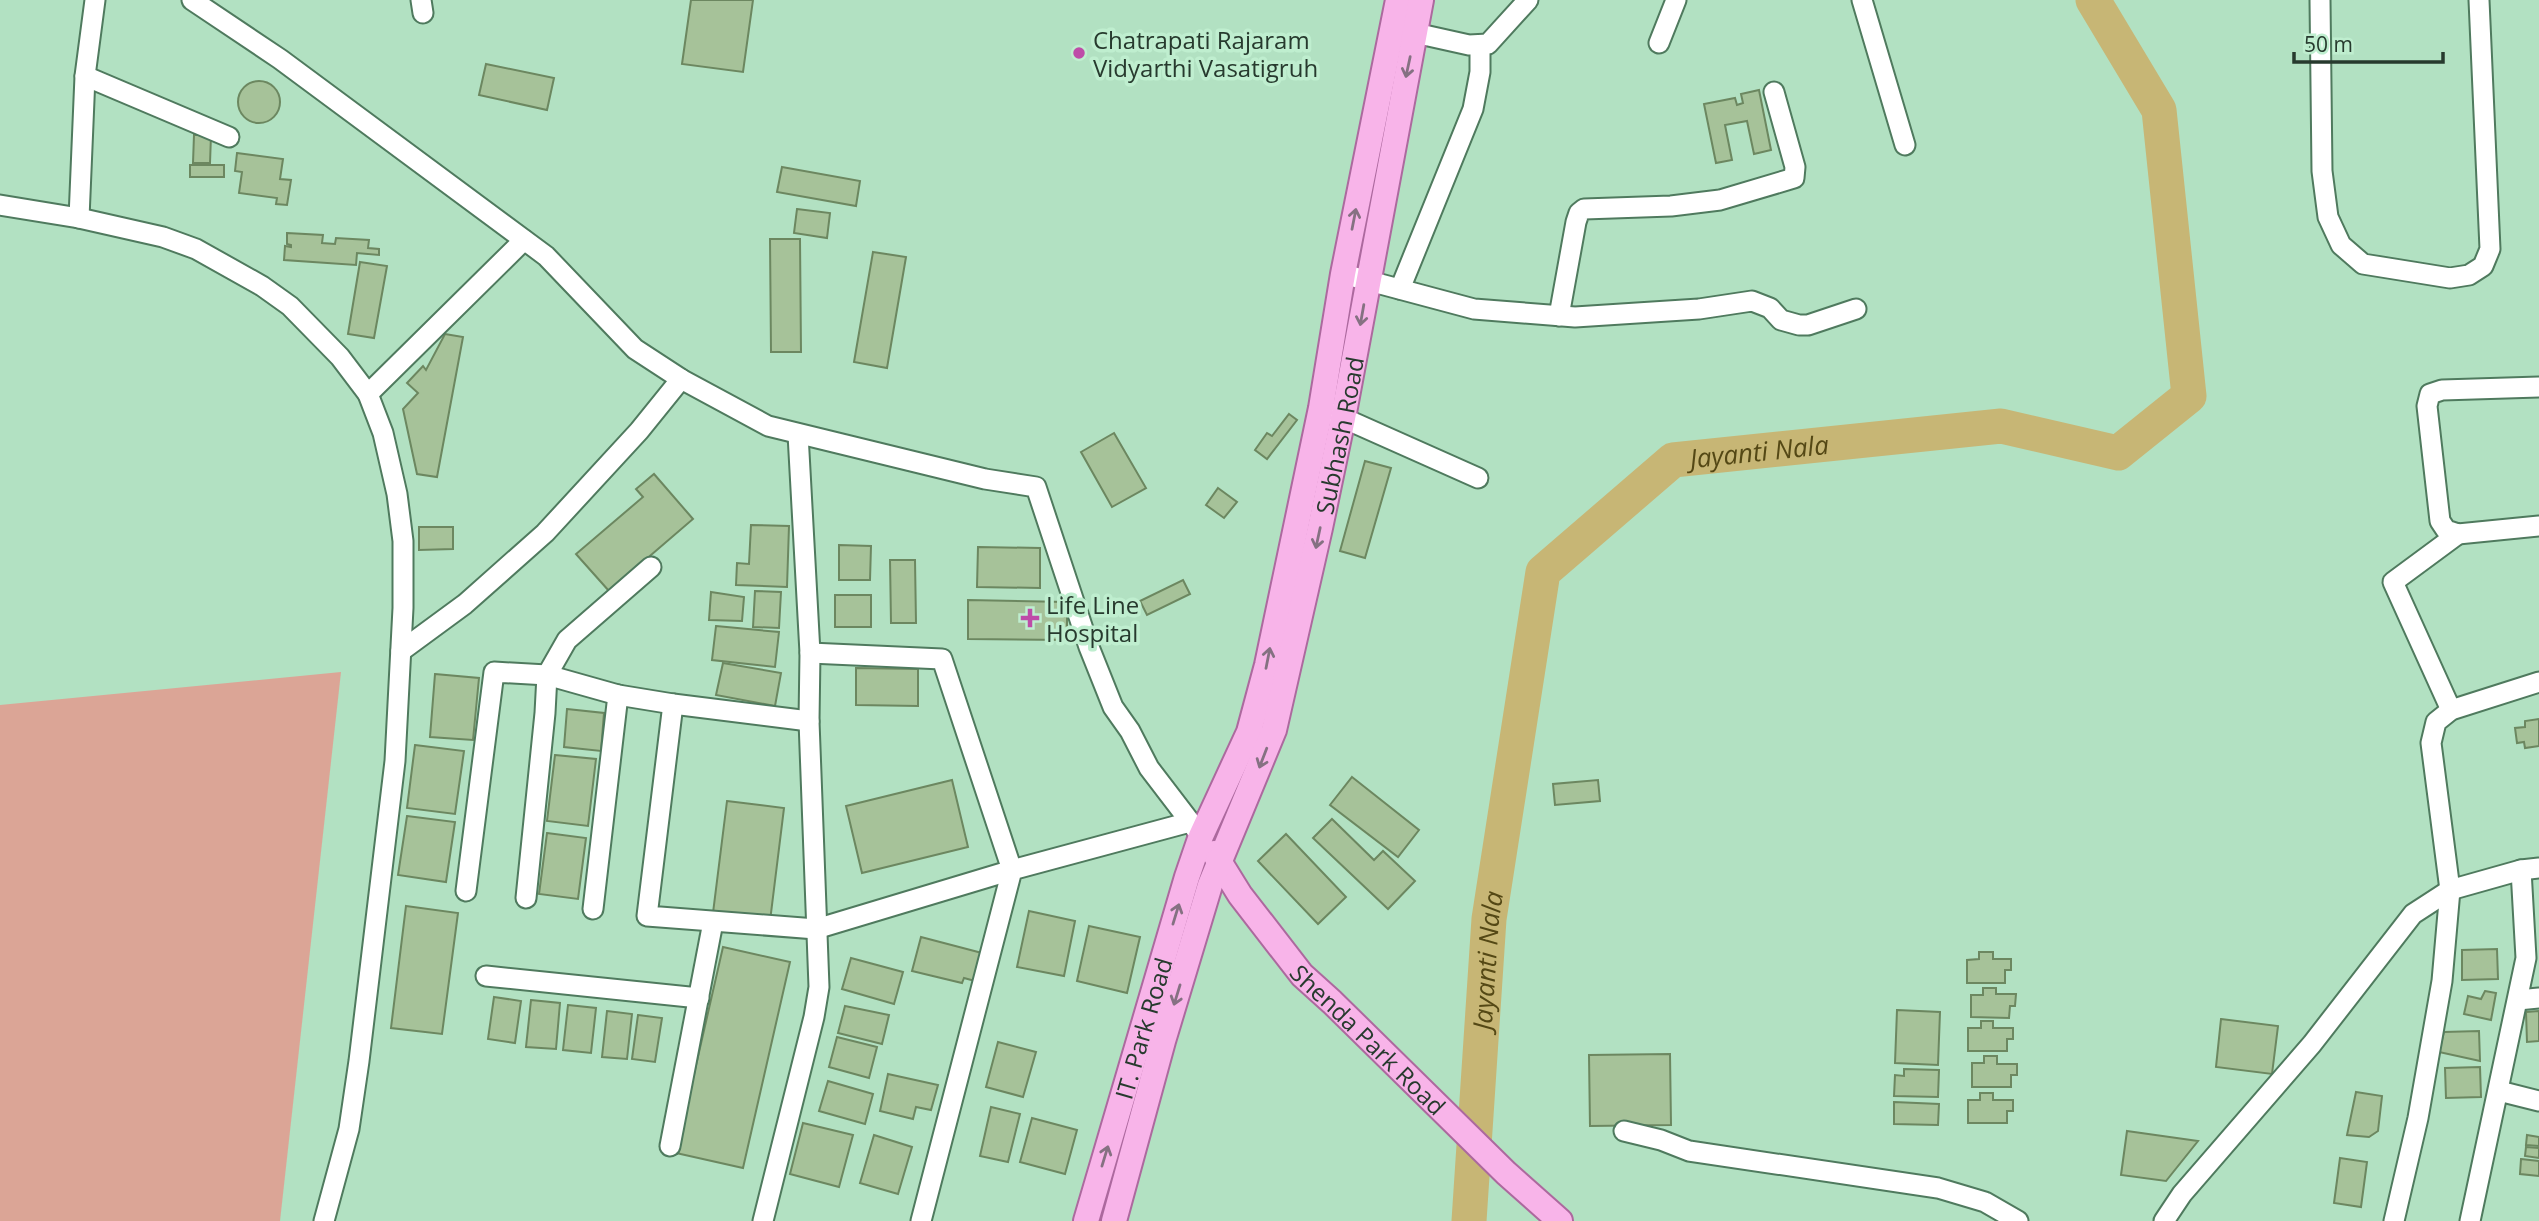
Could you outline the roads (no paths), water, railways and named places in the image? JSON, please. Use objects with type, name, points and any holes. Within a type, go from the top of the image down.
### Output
[{"type":"main road","name":"Subhash Road","points":[[1221,861],[1274,730],[1318,541],[1343,274],[1410,10]]},
{"type":"main road","name":"Subhash Road","points":[[1196,829],[1244,745],[1263,682],[1368,280],[1410,10]]},
{"type":"main road","name":"Shenda Park Road","points":[[1196,829],[1221,861],[1240,895],[1302,975],[1560,1221]]},
{"type":"main road","name":"IT. Park Road","points":[[1086,1221],[1196,829]]},
{"type":"main road","name":"IT. Park Road","points":[[1114,1221],[1163,1041],[1210,885],[1221,861]]},
{"type":"street","points":[[79,218],[85,76],[95,0]]},
{"type":"street","points":[[192,0],[280,60],[546,256],[635,349],[681,379],[768,426],[985,479],[1036,487],[1089,647],[1113,707],[1130,731],[1149,768],[1196,829],[1012,870],[816,929],[647,916],[673,705]]},
{"type":"street","points":[[1410,10],[1480,46],[1488,44],[1528,0]]},
{"type":"street","points":[[1659,43],[1676,0]]},
{"type":"street","points":[[1861,0],[1905,145]]},
{"type":"street","points":[[2320,0],[2322,172],[2328,217],[2342,245],[2363,264],[2450,278],[2469,275],[2483,266],[2490,249],[2479,0]]},
{"type":"street","points":[[1400,289],[1473,109],[1480,72],[1480,46]]},
{"type":"street","points":[[85,76],[229,137]]},
{"type":"street","points":[[1559,316],[1576,222],[1579,213],[1584,209],[1671,206],[1720,200],[1794,178],[1795,167],[1774,92]]},
{"type":"street","points":[[0,205],[79,218],[163,237],[196,249],[262,286],[290,306],[314,329],[340,357],[368,394],[392,466],[401,519],[403,588],[395,761],[349,1129],[324,1221]]},
{"type":"street","points":[[368,394],[524,240]]},
{"type":"street","points":[[1343,274],[1474,309],[1559,316],[1640,314],[1752,301],[1770,308],[1781,320],[1799,326],[1856,309]]},
{"type":"street","points":[[401,651],[473,597],[545,533],[639,431],[681,379]]},
{"type":"street","points":[[2539,387],[2442,390],[2430,394],[2427,406],[2440,522],[2446,530],[2458,534],[2539,526]]},
{"type":"street","points":[[1332,413],[1478,478]]},
{"type":"street","points":[[763,1221],[814,1017],[819,987],[809,721],[810,653],[798,433]]},
{"type":"street","points":[[2451,710],[2393,582],[2458,534]]},
{"type":"street","points":[[526,898],[547,675],[567,640],[650,567]]},
{"type":"street","points":[[810,653],[942,659],[1012,870],[921,1221]]},
{"type":"street","points":[[466,891],[494,672],[547,675],[618,695],[673,705],[809,721]]},
{"type":"street","points":[[2394,1221],[2418,1118],[2440,995],[2450,890],[2431,743],[2436,722],[2451,710],[2539,682]]},
{"type":"street","points":[[593,909],[618,695]]},
{"type":"street","points":[[2164,1221],[2182,1194],[2312,1044],[2413,914],[2450,890],[2530,869],[2526,958],[2470,1221]]},
{"type":"street","points":[[670,1146],[713,922]]},
{"type":"street","points":[[486,976],[699,998]]},
{"type":"street","points":[[2518,1000],[2539,998]]},
{"type":"street","points":[[2499,1091],[2539,1101]]},
{"type":"street","points":[[1624,1131],[1661,1140],[1689,1151],[1938,1188],[1985,1202],[2018,1221]]},
{"type":"waterway","name":"Jayanti Nala","points":[[1469,1221],[1489,919],[1543,572],[1673,460],[2001,426],[2118,453],[2189,396],[2159,110],[2093,0]]},
{"type":"place","name":"Chatrapati Rajaram Vidyarthi Vasatigruh","points":[[1079,53]]},
{"type":"place","name":"Life Line Hospital","points":[[1030,618]]}]
